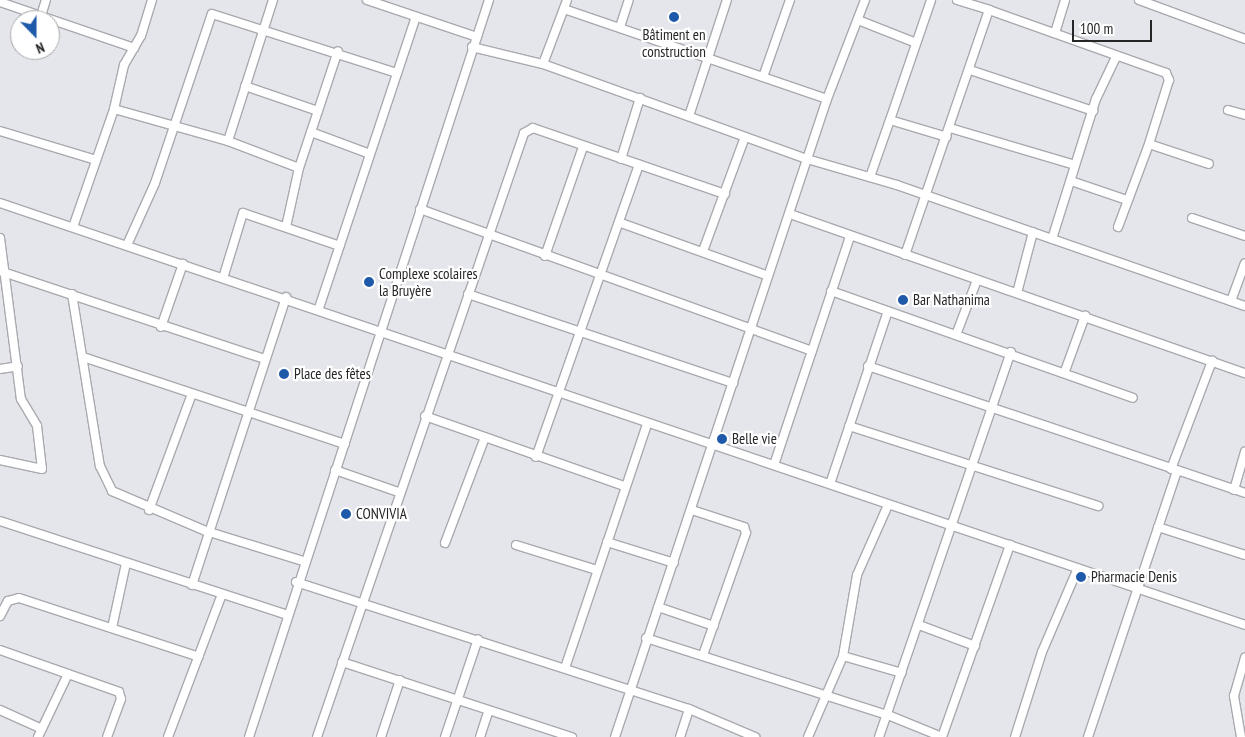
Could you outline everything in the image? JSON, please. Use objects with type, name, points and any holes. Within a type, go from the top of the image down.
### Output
[{"type":"street","points":[[73,227],[114,109],[124,65],[134,48],[152,0]]},
{"type":"street","points":[[228,141],[273,0]]},
{"type":"street","points":[[367,0],[477,37]]},
{"type":"street","points":[[249,737],[288,615],[296,582],[345,444],[472,47],[489,0]]},
{"type":"street","points":[[544,64],[567,0]]},
{"type":"street","points":[[620,27],[629,0]]},
{"type":"street","points":[[689,116],[710,57],[727,0]]},
{"type":"street","points":[[763,77],[790,0]]},
{"type":"street","points":[[615,737],[628,690],[674,564],[827,99],[865,0]]},
{"type":"street","points":[[870,177],[931,0]]},
{"type":"street","points":[[957,0],[1055,33],[1169,76],[1149,144],[1118,227]]},
{"type":"street","points":[[1055,33],[1065,0]]},
{"type":"street","points":[[1139,0],[1245,39]]},
{"type":"street","points":[[0,2],[24,10]]},
{"type":"street","points":[[564,9],[710,57],[827,99]]},
{"type":"street","points":[[905,255],[928,197],[989,10]]},
{"type":"street","points":[[127,245],[174,124],[212,14],[263,27],[338,51],[397,73]]},
{"type":"street","points":[[319,308],[416,17]]},
{"type":"street","points":[[858,20],[916,43]]},
{"type":"street","points":[[60,22],[134,48]]},
{"type":"street","points":[[472,47],[544,64],[807,159],[870,177],[1245,306]]},
{"type":"street","points":[[286,227],[299,168],[338,51]]},
{"type":"street","points":[[1052,239],[1093,111],[1116,56]]},
{"type":"street","points":[[970,70],[1093,111]]},
{"type":"street","points":[[245,86],[318,111]]},
{"type":"street","points":[[621,159],[640,98]]},
{"type":"street","points":[[114,109],[174,124],[228,141],[299,168]]},
{"type":"street","points":[[1228,110],[1245,115]]},
{"type":"street","points":[[890,120],[947,137]]},
{"type":"street","points":[[317,737],[363,605],[398,492],[524,133],[533,128],[582,147],[725,194]]},
{"type":"street","points":[[950,128],[1075,165]]},
{"type":"street","points":[[0,131],[96,160]]},
{"type":"street","points":[[310,132],[370,154]]},
{"type":"street","points":[[703,251],[745,137]]},
{"type":"street","points":[[1149,144],[1209,164]]},
{"type":"street","points":[[545,256],[582,147]]},
{"type":"street","points":[[536,457],[583,332],[639,165]]},
{"type":"street","points":[[1071,181],[1127,200]]},
{"type":"street","points":[[0,203],[183,264],[224,275],[382,329],[560,396],[774,465],[952,527],[1136,586],[1245,625]]},
{"type":"street","points":[[420,209],[488,236],[603,275],[812,351]]},
{"type":"street","points":[[224,275],[243,213],[340,246]]},
{"type":"street","points":[[790,214],[850,237],[1086,316],[1245,373]]},
{"type":"street","points":[[1192,218],[1245,236]]},
{"type":"street","points":[[621,223],[768,276]]},
{"type":"street","points":[[1017,293],[1033,232]]},
{"type":"street","points":[[774,465],[850,237]]},
{"type":"street","points":[[0,238],[3,272],[23,404],[39,433],[42,469],[0,460]]},
{"type":"street","points":[[1231,301],[1245,263]]},
{"type":"street","points":[[161,327],[183,264]]},
{"type":"street","points":[[3,272],[72,294],[161,327],[265,359]]},
{"type":"street","points":[[956,335],[977,280]]},
{"type":"street","points":[[831,291],[1065,371],[1133,398]]},
{"type":"street","points":[[72,294],[103,475],[112,491],[149,510],[206,531],[304,562]]},
{"type":"street","points":[[468,294],[733,383]]},
{"type":"street","points":[[192,585],[206,531],[286,297]]},
{"type":"street","points":[[830,484],[888,311]]},
{"type":"street","points":[[1065,371],[1086,316]]},
{"type":"street","points":[[879,737],[919,625],[1011,352]]},
{"type":"street","points":[[82,357],[345,444]]},
{"type":"street","points":[[1088,737],[1136,586],[1158,526],[1174,470],[1212,361]]},
{"type":"street","points":[[0,369],[18,366]]},
{"type":"street","points":[[868,366],[1245,493]]},
{"type":"street","points":[[149,510],[192,394]]},
{"type":"street","points":[[425,416],[536,457],[624,486]]},
{"type":"street","points":[[565,668],[624,486],[647,424]]},
{"type":"street","points":[[849,426],[1098,506]]},
{"type":"street","points":[[445,542],[485,437]]},
{"type":"street","points":[[1234,490],[1245,452]]},
{"type":"street","points":[[335,470],[398,492]]},
{"type":"street","points":[[808,737],[824,694],[843,656],[857,575],[888,505]]},
{"type":"street","points":[[692,510],[746,530],[703,654]]},
{"type":"street","points":[[0,521],[192,585],[221,597],[288,615]]},
{"type":"street","points":[[1158,526],[1245,555]]},
{"type":"street","points":[[607,542],[674,564]]},
{"type":"street","points":[[516,545],[596,570]]},
{"type":"street","points":[[646,638],[703,654],[888,715],[942,737],[1010,546]]},
{"type":"street","points":[[112,628],[126,563]]},
{"type":"street","points":[[1015,737],[1042,652],[1078,568]]},
{"type":"street","points":[[296,582],[363,605],[478,639],[689,709],[755,737]]},
{"type":"street","points":[[168,737],[221,597]]},
{"type":"street","points":[[0,616],[8,601],[20,598],[199,657]]},
{"type":"street","points":[[658,608],[714,626]]},
{"type":"street","points":[[919,625],[975,646]]},
{"type":"street","points":[[445,737],[459,701],[478,639]]},
{"type":"street","points":[[0,650],[120,693],[107,737]]},
{"type":"street","points":[[843,656],[902,673]]},
{"type":"street","points":[[1241,737],[1234,696],[1245,658]]},
{"type":"street","points":[[342,662],[400,680],[543,733],[572,737]]},
{"type":"street","points":[[38,737],[40,728],[68,674]]},
{"type":"street","points":[[381,737],[400,680]]},
{"type":"street","points":[[680,737],[689,709]]},
{"type":"street","points":[[0,710],[40,728]]},
{"type":"street","points":[[480,737],[488,713]]},
{"type":"place","name":"Bâtiment en construction","points":[[674,17]]},
{"type":"place","name":"Complexe scolaires la Bruyère","points":[[369,282]]},
{"type":"place","name":"Bar Nathanima","points":[[903,300]]},
{"type":"place","name":"Place des fêtes","points":[[284,374]]},
{"type":"place","name":"Belle vie","points":[[722,439]]},
{"type":"place","name":"CONVIVIA","points":[[346,514]]},
{"type":"place","name":"Pharmacie Denis","points":[[1081,577]]}]
